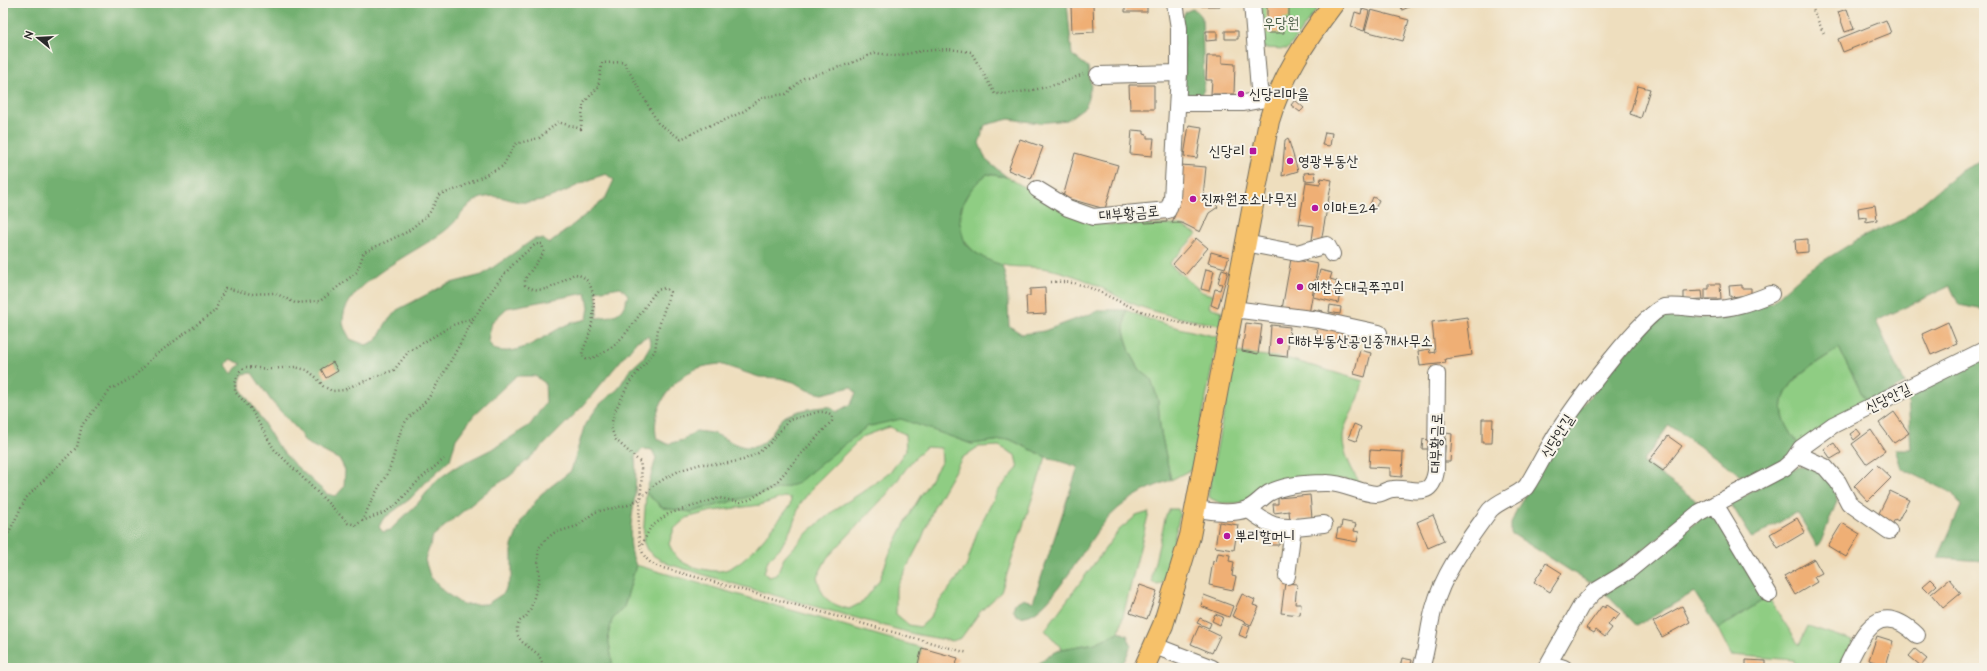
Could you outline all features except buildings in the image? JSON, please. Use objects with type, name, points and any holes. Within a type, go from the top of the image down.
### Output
[{"type":"main road","points":[[1144,668],[1155,646],[1172,598],[1196,509],[1230,330],[1269,102],[1290,67],[1334,3]]},
{"type":"street","name":"대부황금로","points":[[1037,189],[1068,208],[1093,217],[1168,210],[1172,199],[1178,103],[1179,28],[1175,3]]},
{"type":"street","points":[[1252,3],[1259,89],[1269,102]]},
{"type":"street","points":[[1098,75],[1179,73]]},
{"type":"street","points":[[1178,103],[1269,102]]},
{"type":"street","points":[[1245,243],[1297,253],[1327,245],[1332,254]]},
{"type":"street","name":"신당안길","points":[[1422,668],[1428,648],[1434,608],[1443,582],[1453,563],[1490,510],[1496,504],[1517,494],[1526,487],[1562,425],[1618,351],[1650,316],[1664,308],[1709,310],[1728,308],[1750,303],[1772,294]]},
{"type":"street","points":[[1233,309],[1319,320],[1379,333]]},
{"type":"street","name":"신당안길","points":[[1553,666],[1577,613],[1594,592],[1627,572],[1679,528],[1719,501],[1784,468],[1816,436],[1833,425],[1984,350]]},
{"type":"street","name":"대부황금로","points":[[1196,509],[1234,512],[1248,509],[1268,494],[1279,489],[1304,485],[1334,483],[1377,494],[1393,489],[1414,491],[1430,487],[1434,481],[1436,471],[1437,374]]},
{"type":"street","points":[[1797,454],[1825,467],[1838,482],[1849,503],[1889,531]]},
{"type":"street","points":[[1719,501],[1755,556]]},
{"type":"street","points":[[1719,501],[1769,594]]},
{"type":"street","points":[[1248,509],[1269,524],[1281,528],[1324,524]]},
{"type":"street","points":[[1287,576],[1293,527]]},
{"type":"street","points":[[1846,668],[1861,635],[1877,622],[1888,619],[1896,620],[1906,625],[1917,635]]},
{"type":"street","points":[[1155,646],[1212,668]]},
{"type":"path","points":[[1810,3],[1824,34]]},
{"type":"path","points":[[3,544],[26,498],[77,447],[82,425],[111,389],[134,377],[153,357],[215,311],[225,288],[251,294],[275,293],[294,303],[320,302],[357,272],[364,252],[407,232],[429,214],[439,195],[460,188],[503,166],[515,144],[539,138],[558,122],[582,129],[583,104],[598,88],[602,63],[624,62],[658,123],[681,138],[744,111],[763,97],[786,94],[804,78],[849,64],[875,53],[896,56],[922,51],[949,49],[971,52],[994,94],[1018,94],[1062,84],[1084,74],[1098,75]]},
{"type":"path","points":[[362,521],[388,472],[396,451],[400,434],[406,422],[428,398],[457,350],[474,318],[504,274],[536,244],[542,244],[544,252],[525,279],[525,285],[530,288],[547,289],[556,286],[574,274],[580,274],[588,280],[594,306],[589,337],[583,349],[582,355],[586,359],[593,358],[618,342],[657,290],[665,288],[670,292],[658,329],[655,351],[629,383],[614,413],[611,427],[615,438],[621,446],[640,462],[642,471],[639,537],[640,548],[649,561],[667,570],[968,653]]},
{"type":"path","points":[[1051,282],[1079,283],[1097,290],[1126,305],[1154,316],[1202,327],[1230,330]]},
{"type":"path","points":[[444,459],[420,480],[395,506],[356,525],[348,523],[274,448],[250,408],[236,392],[235,381],[240,371],[246,367],[270,369],[295,367],[307,370],[317,378],[323,386],[332,391],[344,390],[394,370],[409,351],[453,325],[474,318]]},
{"type":"path","points":[[547,668],[542,663],[539,655],[521,641],[517,634],[517,627],[520,621],[526,617],[531,608],[537,585],[539,548],[546,539],[554,533],[577,526],[595,512],[628,505],[641,498],[653,486],[681,470],[701,464],[723,464],[743,460],[758,453],[769,444],[789,420],[818,412],[825,412],[832,416],[832,421],[827,428],[775,484],[751,499],[741,502],[719,498],[668,514],[650,528],[640,548]]},
{"type":"green space","points":[[3,3],[1067,3],[1072,55],[1088,67],[1091,85],[1086,106],[1067,120],[1039,123],[1009,119],[985,125],[979,143],[986,160],[1007,177],[987,174],[980,180],[965,199],[960,215],[960,223],[967,245],[984,258],[1002,265],[1007,284],[1009,326],[1022,334],[1044,331],[1101,310],[1126,310],[1124,331],[1130,352],[1140,370],[1151,379],[1158,400],[1160,428],[1171,480],[1142,492],[1117,509],[1096,533],[1056,591],[1035,612],[1021,616],[1016,615],[1013,609],[1015,603],[1022,599],[1033,602],[1078,467],[1046,457],[1009,439],[972,444],[901,419],[866,427],[796,484],[692,512],[663,508],[646,493],[656,458],[652,450],[643,449],[635,456],[636,474],[630,538],[636,565],[624,607],[612,620],[608,636],[613,668],[3,668]],"holes":[[[606,174],[614,180],[605,199],[549,244],[543,239],[534,239],[482,275],[447,284],[397,310],[386,323],[377,340],[366,345],[350,339],[343,322],[346,308],[355,294],[368,281],[384,269],[446,230],[474,202],[479,199],[493,196],[523,202],[539,201],[559,194]],[[621,287],[628,295],[621,311],[614,315],[597,318],[598,306],[596,291]],[[586,293],[589,307],[587,319],[573,322],[540,340],[512,351],[493,349],[488,340],[492,322],[507,308]],[[648,336],[651,344],[643,358],[629,371],[618,389],[600,404],[585,424],[571,471],[541,494],[521,522],[512,546],[512,575],[504,593],[487,604],[463,605],[443,591],[430,576],[425,560],[433,536],[490,489],[510,476],[583,406],[637,341]],[[230,359],[242,364],[236,368],[232,374],[226,365]],[[720,364],[759,377],[779,378],[794,382],[807,390],[822,394],[851,387],[856,393],[851,404],[836,412],[831,407],[820,407],[787,415],[779,422],[770,436],[758,446],[742,446],[715,434],[696,431],[683,440],[667,444],[657,439],[655,430],[656,420],[658,411],[667,393],[673,385],[688,373],[699,368]],[[252,373],[272,402],[298,430],[305,442],[340,460],[345,470],[344,487],[336,496],[327,494],[293,463],[277,445],[240,388],[240,381],[243,374]],[[516,376],[535,376],[545,383],[546,402],[530,425],[496,447],[454,468],[437,480],[418,503],[390,530],[383,532],[379,527],[383,519],[410,499],[450,460],[456,439],[474,415]]]},
{"type":"green space","name":"우당원","points":[[1261,3],[1321,3],[1288,49],[1262,48]]},
{"type":"green space","points":[[1192,9],[1197,11],[1202,17],[1204,89],[1201,96],[1185,100],[1182,19],[1185,12]]},
{"type":"green space","points":[[1984,160],[1984,310],[1959,305],[1950,286],[1876,321],[1905,384],[1867,404],[1839,348],[1800,375],[1786,393],[1783,403],[1783,415],[1799,446],[1791,456],[1748,480],[1669,425],[1643,462],[1701,504],[1658,539],[1602,581],[1588,582],[1511,533],[1511,524],[1517,509],[1566,426],[1656,315],[1711,318],[1746,311],[1771,303],[1807,271],[1860,238],[1902,220],[1962,170]]},
{"type":"green space","points":[[987,174],[1007,177],[1085,222],[1112,225],[1181,225],[1197,234],[1169,264],[1202,292],[1212,295],[1209,307],[1222,311],[1220,325],[1184,319],[1137,306],[1088,281],[1058,271],[1037,267],[1003,265],[987,260],[979,255],[972,250],[962,236],[960,219],[963,205],[968,194],[972,188]]},
{"type":"green space","points":[[1126,310],[1137,315],[1182,329],[1218,337],[1192,469],[1171,480],[1160,428],[1158,400],[1151,379],[1140,370],[1130,352],[1124,331]]},
{"type":"green space","points":[[1839,348],[1867,404],[1799,446],[1783,415],[1783,403],[1786,393],[1800,375]]},
{"type":"green space","points":[[1235,352],[1289,359],[1363,381],[1358,400],[1347,423],[1343,437],[1344,449],[1349,462],[1362,485],[1344,479],[1237,503],[1220,503],[1210,498],[1208,495]]},
{"type":"green space","points":[[1984,358],[1984,561],[1938,558],[1961,506],[1954,494],[1901,468],[1895,449],[1911,449],[1908,395]]},
{"type":"green space","points":[[901,418],[971,444],[1009,439],[1046,457],[1001,592],[980,612],[961,638],[952,641],[914,634],[741,586],[668,564],[647,550],[643,541],[646,493],[663,508],[692,512],[795,484],[866,427]],"holes":[[[889,427],[905,434],[906,450],[892,470],[861,493],[837,508],[808,532],[784,558],[777,575],[769,577],[764,573],[768,560],[781,547],[792,527],[800,504],[818,481],[862,437]],[[999,446],[1015,455],[1018,468],[998,491],[978,529],[966,567],[939,602],[929,619],[920,627],[909,625],[896,614],[896,589],[922,538],[934,507],[962,458],[978,447]],[[926,447],[941,448],[942,461],[912,510],[891,550],[879,581],[863,602],[849,609],[836,605],[824,595],[817,577],[827,558],[888,493],[911,462]],[[784,497],[791,498],[790,506],[762,541],[745,558],[728,569],[713,571],[688,565],[677,557],[669,544],[674,529],[686,518],[712,511],[760,505]]]},
{"type":"green space","points":[[1799,467],[1813,467],[1823,471],[1836,490],[1837,501],[1820,544],[1817,546],[1797,512],[1752,538],[1731,504],[1787,471]]},
{"type":"green space","points":[[1170,509],[1178,509],[1180,514],[1165,578],[1162,584],[1157,585],[1152,581],[1152,574],[1166,515]]},
{"type":"green space","points":[[1714,509],[1768,597],[1718,629],[1694,592],[1637,626],[1603,591]]},
{"type":"green space","points":[[1149,512],[1119,632],[1096,643],[1062,649],[1045,630],[1119,530],[1136,516]]},
{"type":"green space","points":[[636,565],[922,648],[917,668],[613,668],[608,636],[612,620],[624,607]]},
{"type":"green space","points":[[1768,597],[1799,645],[1808,626],[1853,641],[1840,668],[1794,668],[1794,660],[1731,655],[1718,629]]},
{"type":"green space","points":[[1119,632],[1127,635],[1131,645],[1126,658],[1119,668],[1034,668],[1047,656],[1062,649],[1095,643]]},
{"type":"place","name":"신당리마을","points":[[1241,94]]},
{"type":"place","name":"신당리","points":[[1253,151]]},
{"type":"place","name":"영광부동산","points":[[1290,161]]},
{"type":"place","name":"진짜원조소나무집","points":[[1193,199]]},
{"type":"place","name":"이마트24","points":[[1315,208]]},
{"type":"place","name":"예찬순대국쭈꾸미","points":[[1300,287]]},
{"type":"place","name":"대하부동산공인중개사무소","points":[[1280,341]]},
{"type":"place","name":"뿌리할머니","points":[[1227,536]]}]
